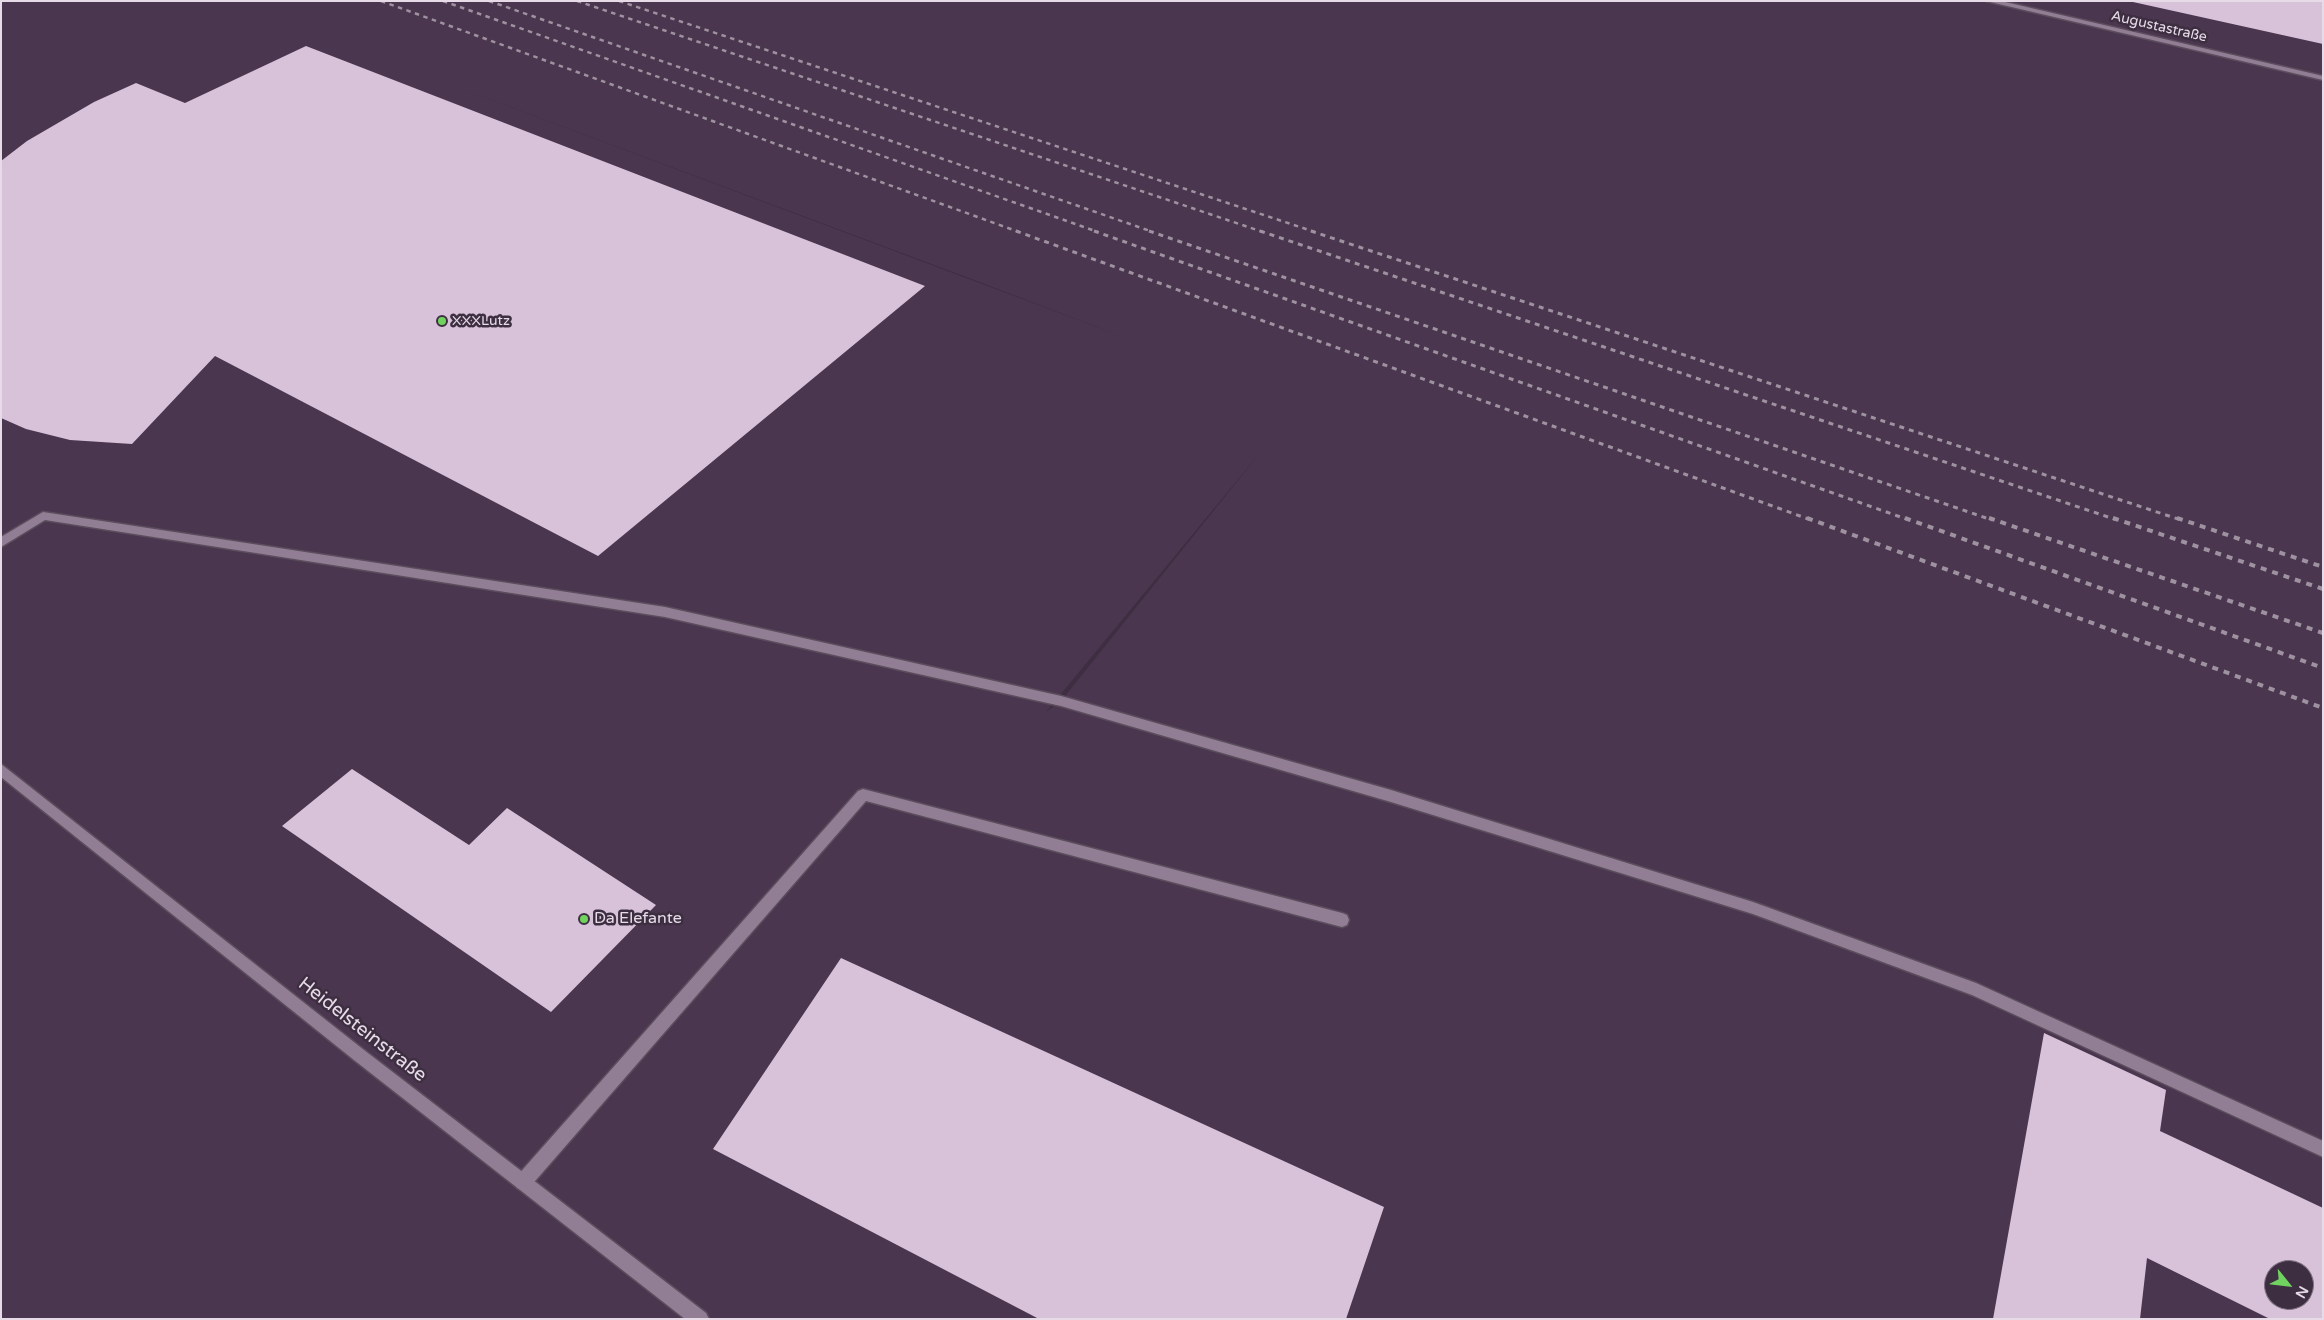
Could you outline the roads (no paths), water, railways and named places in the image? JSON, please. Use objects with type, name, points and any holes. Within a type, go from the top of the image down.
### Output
[{"type":"main road","name":"Augustastraße","points":[[1990,1],[2323,78]]},
{"type":"main road","points":[[1,543],[43,516],[665,612],[1061,701],[1391,796],[1753,908],[1976,990],[2323,1150]]},
{"type":"main road","name":"Heidelsteinstraße","points":[[1,769],[359,1055],[700,1319]]},
{"type":"main road","points":[[523,1182],[863,795],[1342,920]]},
{"type":"railway","points":[[381,1],[1019,232]]},
{"type":"railway","points":[[443,1],[1098,232]]},
{"type":"railway","points":[[489,1],[1153,232]]},
{"type":"railway","points":[[577,1],[1263,232]]},
{"type":"railway","points":[[619,1],[1315,232]]},
{"type":"railway","points":[[1016,231],[1811,520]]},
{"type":"railway","points":[[1094,231],[1909,520]]},
{"type":"railway","points":[[1149,231],[1992,520]]},
{"type":"railway","points":[[1260,231],[2117,520]]},
{"type":"railway","points":[[1311,231],[2181,520]]},
{"type":"railway","points":[[1807,518],[2323,708]]},
{"type":"railway","points":[[1905,518],[2323,668]]},
{"type":"railway","points":[[1989,518],[2323,633]]},
{"type":"railway","points":[[2113,518],[2323,589]]},
{"type":"railway","points":[[2177,518],[2323,567]]},
{"type":"place","name":"XXXLutz","points":[[442,321]]},
{"type":"place","name":"Da Elefante","points":[[584,919]]}]
